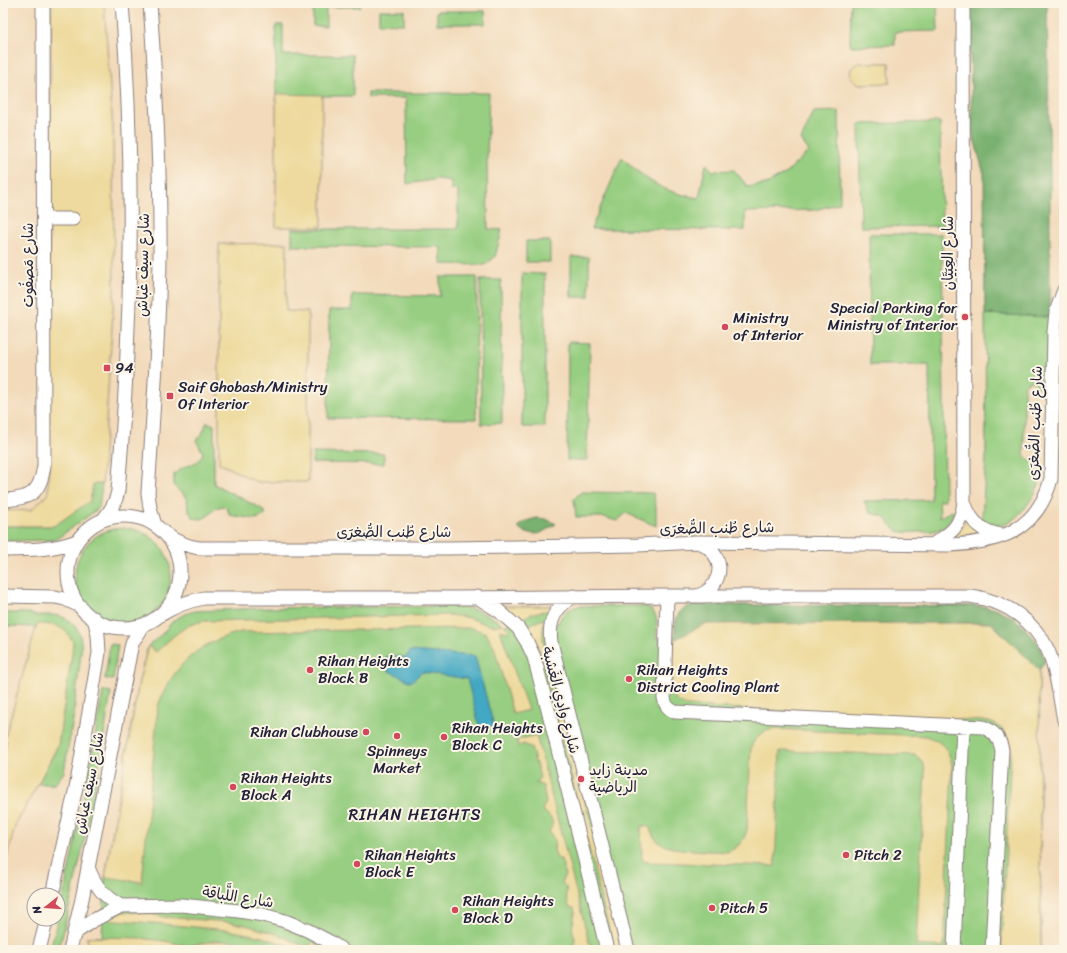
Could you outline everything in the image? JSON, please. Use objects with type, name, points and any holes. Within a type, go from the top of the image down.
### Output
[{"type":"street","name":"شارع مَصفُوت","points":[[3,500],[18,499],[29,495],[38,487],[43,475],[44,466],[43,3]]},
{"type":"street","name":"شارع سيف غباش","points":[[103,520],[113,506],[117,498],[118,491],[125,411],[128,338],[130,166],[128,98],[122,3]]},
{"type":"street","name":"شارع سيف غباش","points":[[150,3],[156,94],[160,256],[158,326],[148,493],[150,508],[156,525]]},
{"type":"street","name":"شارع العِبَيَّان","points":[[932,545],[946,536],[957,525],[961,518],[964,502],[963,3]]},
{"type":"street","points":[[44,219],[73,219]]},
{"type":"street","name":"شارع طُنب الصُّغرَى","points":[[166,534],[181,544],[199,548],[448,548],[638,545],[698,542],[954,545],[972,544],[1005,536],[1022,526],[1035,513],[1045,497],[1051,479],[1054,332],[1056,312],[1064,290]]},
{"type":"street","name":"شارع العِبَيَّان","points":[[964,502],[972,520],[979,526],[987,532],[1005,536]]},
{"type":"street","points":[[162,614],[174,599],[180,580],[180,565],[176,551],[166,534],[156,525],[130,516],[103,520],[89,529],[77,541],[70,559],[69,579],[71,588],[80,606],[88,614],[110,626],[118,628],[128,628],[151,622],[170,609],[204,598],[970,596],[988,599],[1005,606],[1020,616],[1033,628],[1044,643],[1051,659],[1064,720]]},
{"type":"street","points":[[3,550],[54,548],[65,546],[77,541]]},
{"type":"street","points":[[695,596],[709,590],[714,585],[718,570],[718,563],[711,550],[698,542]]},
{"type":"street","points":[[3,596],[56,597],[66,599],[80,606]]},
{"type":"street","name":"شارع وادِي الغَشبة","points":[[574,596],[562,605],[553,617],[550,633],[551,642],[628,950]]},
{"type":"street","points":[[668,596],[664,698],[667,706],[674,712],[983,727],[988,729],[996,736],[1001,745],[1002,758],[992,950]]},
{"type":"street","name":"شارع وادِي الغَشبة","points":[[477,597],[499,611],[518,628],[528,642],[534,657],[608,950]]},
{"type":"street","name":"شارع سيف غباش","points":[[54,887],[77,783],[100,653],[94,618]]},
{"type":"street","name":"شارع سيف غباش","points":[[70,950],[75,934],[130,648],[145,624]]},
{"type":"street","points":[[954,950],[963,726]]},
{"type":"street","points":[[88,867],[104,895],[121,906]]},
{"type":"street","name":"شارع اللَّباقة","points":[[75,934],[92,921],[121,906],[181,906],[239,911],[285,921],[307,930],[342,950]]},
{"type":"street","points":[[39,950],[45,927]]},
{"type":"street","points":[[75,934],[78,950]]},
{"type":"green space","points":[[313,3],[360,3],[360,7],[326,7],[326,26],[313,26]]},
{"type":"green space","points":[[851,3],[937,3],[938,31],[895,32],[895,45],[850,46]]},
{"type":"green space","points":[[969,3],[1047,3],[1050,176],[1050,317],[985,314],[984,174],[972,132]]},
{"type":"green space","points":[[379,10],[404,10],[404,24],[379,23]]},
{"type":"green space","points":[[437,11],[485,11],[485,24],[437,24]]},
{"type":"green space","points":[[276,25],[283,25],[283,55],[353,55],[353,96],[276,96]]},
{"type":"green space","points":[[368,93],[489,93],[487,159],[488,229],[502,230],[495,257],[485,265],[441,264],[441,247],[292,246],[292,229],[458,229],[458,190],[451,190],[451,181],[438,179],[407,184],[406,98],[368,98]]},
{"type":"green space","points":[[839,111],[840,203],[815,210],[745,212],[745,230],[591,229],[622,157],[647,179],[668,190],[691,197],[699,198],[706,164],[713,171],[734,170],[748,187],[766,184],[785,174],[809,151],[801,140],[814,112]]},
{"type":"green space","points":[[940,122],[942,226],[861,227],[859,124]]},
{"type":"green space","points":[[869,234],[942,234],[945,500],[939,500],[940,517],[954,510],[949,522],[945,526],[935,531],[898,531],[882,516],[870,513],[864,501],[931,500],[929,365],[870,365]]},
{"type":"green space","points":[[526,241],[550,241],[550,262],[526,262]]},
{"type":"green space","points":[[571,257],[589,257],[589,297],[571,297]]},
{"type":"green space","points":[[522,273],[545,274],[545,427],[522,427]]},
{"type":"green space","points":[[440,277],[477,277],[476,419],[328,418],[329,310],[352,310],[352,295],[440,296]]},
{"type":"green space","points":[[480,280],[501,280],[502,423],[481,424]]},
{"type":"green space","points":[[985,314],[1050,317],[1050,366],[1042,388],[1038,387],[1032,381],[1028,382],[1024,386],[1024,454],[1027,459],[1031,460],[1036,458],[1041,453],[1039,484],[1033,497],[1016,517],[1003,525],[995,526],[988,525],[982,518],[986,459]]},
{"type":"green space","points":[[568,342],[590,343],[587,460],[567,460]]},
{"type":"green space","points":[[207,422],[214,425],[214,484],[262,509],[266,515],[256,519],[229,515],[228,510],[224,506],[214,509],[207,517],[203,519],[193,518],[188,510],[185,496],[174,485],[174,474],[195,463],[201,457],[203,453],[196,440],[201,436]]},
{"type":"green space","points":[[313,453],[384,454],[384,464],[312,463]]},
{"type":"green space","points":[[93,484],[102,484],[99,508],[55,540],[3,541],[3,526],[54,526]]},
{"type":"green space","points":[[581,492],[653,493],[656,507],[656,526],[626,513],[617,521],[603,517],[576,517],[574,499]]},
{"type":"green space","points":[[537,518],[546,519],[556,524],[541,533],[536,534],[526,533],[517,527],[526,521]]},
{"type":"green space","points":[[123,528],[141,532],[150,536],[157,542],[163,549],[167,558],[171,576],[167,594],[163,603],[157,610],[150,616],[141,620],[123,624],[105,620],[96,616],[89,610],[83,603],[79,594],[75,576],[79,558],[83,549],[89,542],[96,536],[105,532]]},
{"type":"green space","name":"مدينة زايد الرياضية","points":[[695,605],[987,607],[1045,661],[1039,670],[1041,950],[89,950],[87,937],[102,937],[105,877],[139,681],[148,646],[177,618],[195,611],[265,608],[453,606],[480,612],[505,626],[515,617],[508,611],[552,606],[545,619],[558,624],[565,612],[578,606],[643,606],[655,614],[657,623],[656,639],[674,640],[676,622],[679,613],[688,607]]},
{"type":"green space","points":[[695,605],[977,606],[997,609],[1016,619],[1037,641],[1045,661],[1039,670],[991,623],[705,624],[674,640],[676,622],[679,613],[688,607]]},
{"type":"green space","points":[[3,613],[31,613],[31,615],[60,616],[71,622],[79,632],[81,653],[73,719],[64,772],[55,784],[38,784],[58,745],[73,642],[37,624],[37,627],[3,626]]},
{"type":"green space","points":[[110,644],[118,645],[113,680],[105,679]]},
{"type":"green space","points":[[103,691],[111,692],[96,784],[66,920],[66,887],[65,887]]},
{"type":"green space","points":[[55,927],[64,927],[59,950],[50,950]]},
{"type":"sand","points":[[51,3],[104,3],[113,130],[114,296],[102,484],[93,484],[90,501],[54,526],[3,526],[3,511],[31,510],[48,494]]},
{"type":"sand","points":[[860,63],[889,63],[890,83],[860,84],[856,82],[850,73],[853,67]]},
{"type":"sand","points":[[276,94],[322,95],[322,227],[276,227]]},
{"type":"sand","points":[[287,243],[286,311],[308,312],[308,482],[257,482],[219,463],[219,244]]},
{"type":"sand","points":[[967,519],[983,536],[954,538]]},
{"type":"sand","points":[[500,606],[552,606],[549,611],[533,613],[519,621]]},
{"type":"sand","points":[[449,615],[466,617],[494,626],[503,624],[509,630],[507,632],[500,630],[528,710],[513,714],[494,647],[486,633],[472,628],[241,632],[212,642],[189,657],[171,679],[158,706],[142,882],[105,877],[139,681],[148,646],[156,652],[172,637],[190,625],[204,621]]},
{"type":"sand","points":[[544,619],[543,639],[545,649],[560,701],[622,950],[614,950],[545,669],[537,646],[525,626]]},
{"type":"sand","points":[[991,623],[1039,670],[1041,950],[1001,950],[1011,750],[1008,739],[1000,727],[991,722],[985,721],[688,706],[678,701],[671,691],[674,640],[705,624]]},
{"type":"sand","points":[[37,624],[55,625],[66,631],[73,642],[72,653],[58,745],[15,826],[3,873],[3,753],[7,741],[4,741]]},
{"type":"sand","points":[[774,729],[925,736],[936,740],[943,746],[949,754],[952,765],[944,947],[916,945],[925,772],[922,762],[914,755],[780,751],[775,866],[646,862],[642,859],[641,826],[649,826],[652,834],[660,843],[671,848],[727,852],[740,844],[747,830],[751,747],[760,735],[766,731]]},
{"type":"sand","points":[[536,735],[591,950],[572,950],[575,939],[572,928],[575,913],[574,908],[569,907],[566,887],[564,887],[562,881],[565,875],[561,859],[557,859],[554,850],[555,841],[549,831],[552,825],[552,819],[542,809],[546,803],[543,786],[536,783],[540,777],[531,748],[524,744],[518,746],[517,740]]},
{"type":"sand","points":[[122,912],[139,912],[165,917],[228,922],[245,925],[277,934],[308,948],[312,942],[327,950],[297,950],[262,937],[228,930],[107,919]]},
{"type":"sand","points":[[87,937],[139,938],[189,946],[214,941],[234,941],[245,943],[260,950],[89,950]]},
{"type":"water","points":[[410,651],[475,656],[494,726],[480,729],[467,679],[422,672],[411,682],[387,670],[385,657],[406,657]]},
{"type":"place","name":"Special Parking for Ministry of Interior","points":[[965,317]]},
{"type":"place","name":"Ministry of Interior","points":[[725,327]]},
{"type":"place","name":"94","points":[[107,368]]},
{"type":"place","name":"Saif Ghobash/Ministry Of Interior","points":[[170,396]]},
{"type":"place","name":"Rihan Heights Block B","points":[[310,670]]},
{"type":"place","name":"Rihan Heights District Cooling Plant","points":[[629,679]]},
{"type":"place","name":"Rihan Clubhouse","points":[[366,732]]},
{"type":"place","name":"Spinneys Market","points":[[397,736]]},
{"type":"place","name":"Rihan Heights Block C","points":[[444,737]]},
{"type":"place","name":"مدينة زايد الرياضية","points":[[581,779]]},
{"type":"place","name":"Rihan Heights Block A","points":[[233,787]]},
{"type":"place","name":"Pitch 2","points":[[846,855]]},
{"type":"place","name":"Rihan Heights Block E","points":[[357,864]]},
{"type":"place","name":"Pitch 5","points":[[712,908]]},
{"type":"place","name":"Rihan Heights Block D","points":[[455,910]]},
{"type":"district","name":"RIHAN HEIGHTS","points":[[415,814]]}]
